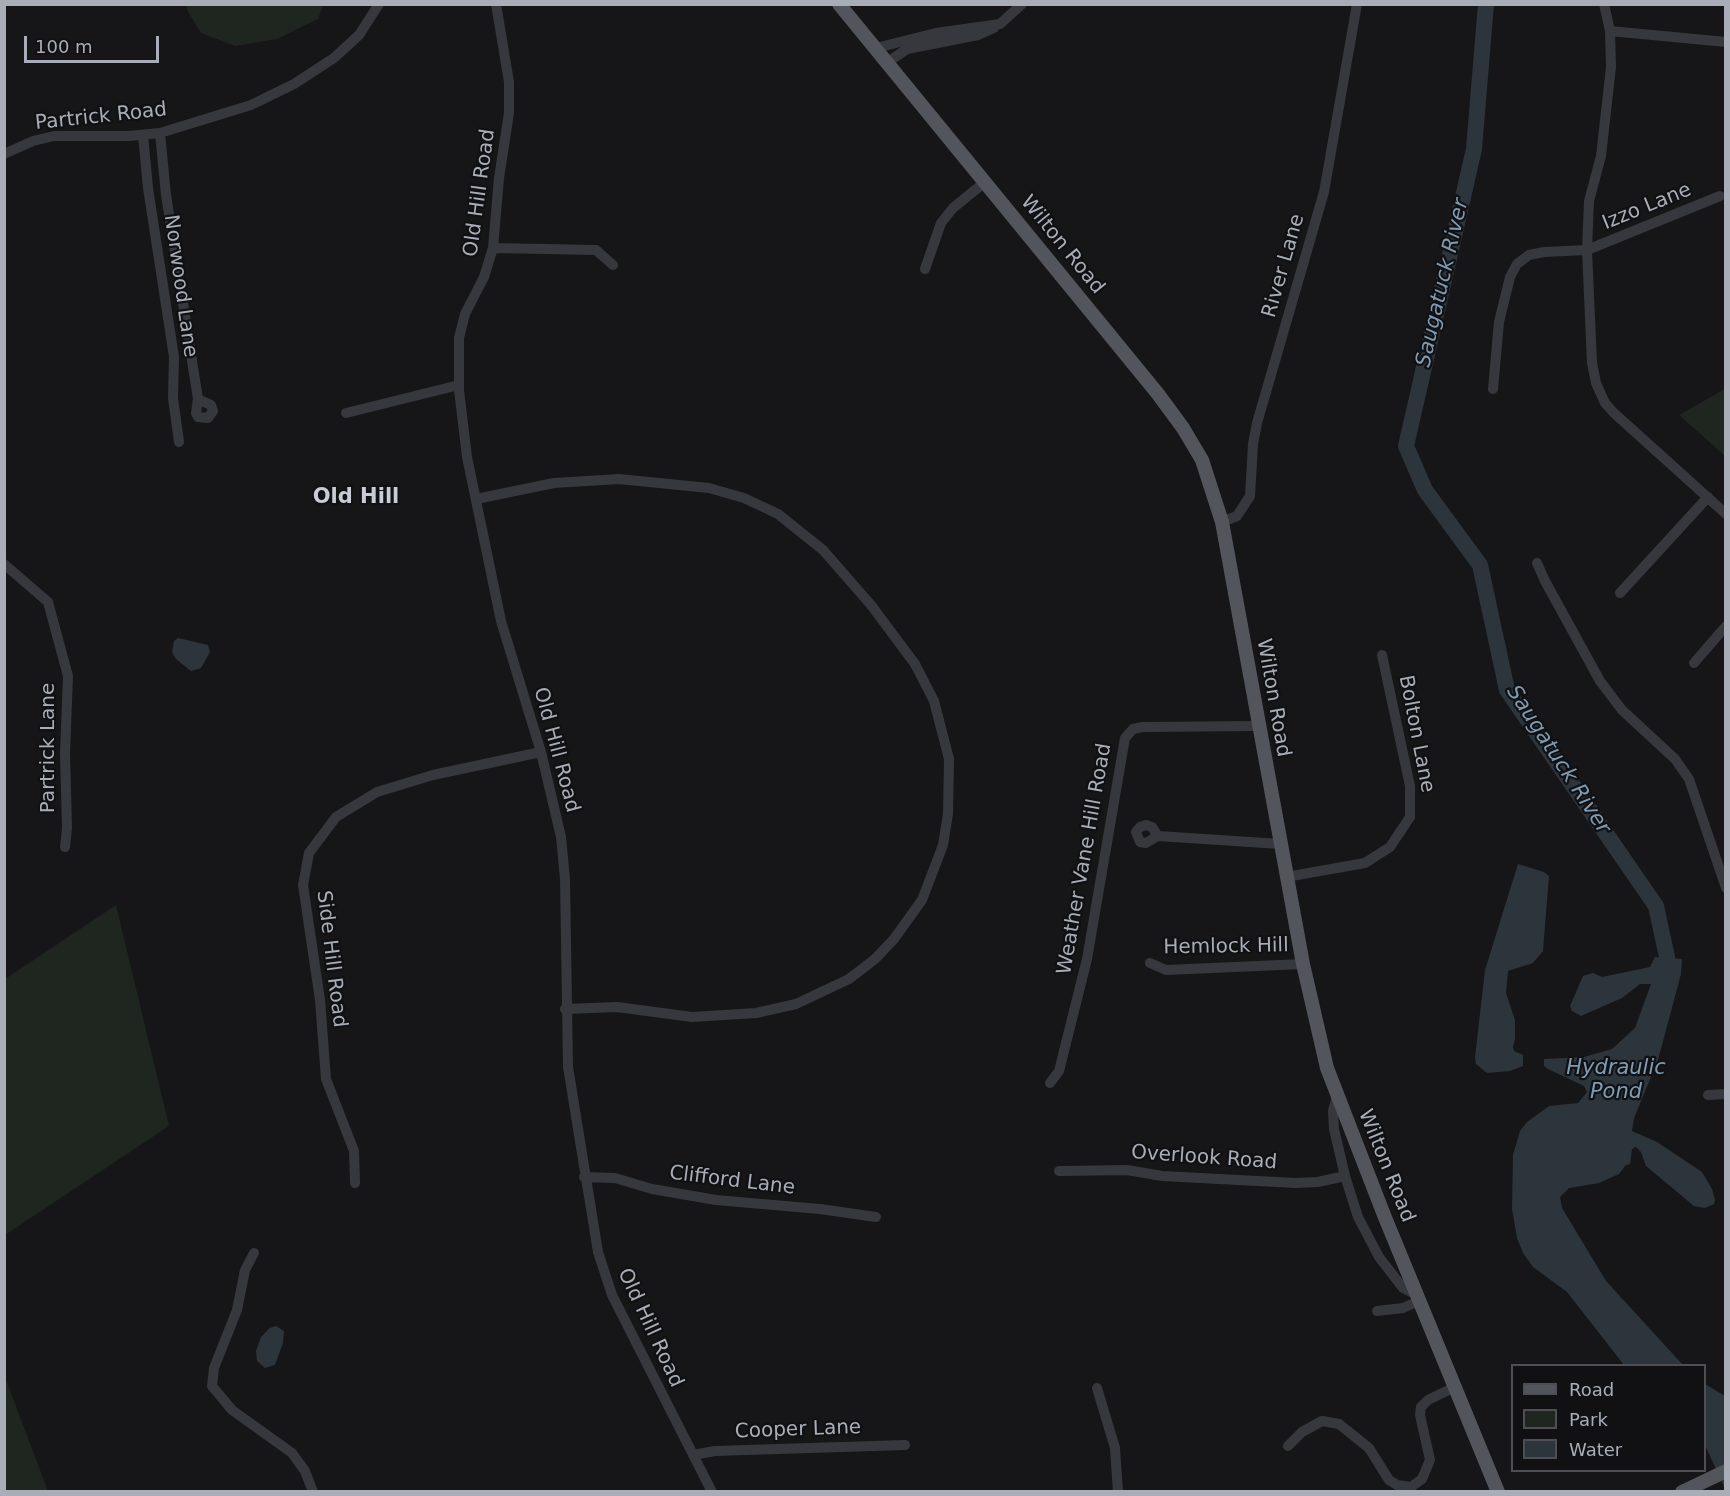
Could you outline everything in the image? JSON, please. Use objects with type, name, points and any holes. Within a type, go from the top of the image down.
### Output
[{"type":"main road","name":"Wilton Road","points":[[839,4],[1183,428],[1207,472],[1222,522],[1286,877],[1318,1035],[1337,1096],[1498,1491]]},
{"type":"main road","points":[[1682,1491],[1720,1473]]},
{"type":"street","name":"Partrick Road","points":[[4,154],[33,141],[54,136],[160,133],[251,105],[294,84],[354,40],[369,23],[379,4]]},
{"type":"street","name":"Old Hill Road","points":[[496,4],[510,102],[493,248],[486,273],[461,326],[459,385],[466,451],[508,649],[540,752],[564,864],[565,1010],[569,1080],[598,1252],[607,1283],[712,1491]]},
{"type":"street","points":[[888,62],[907,49],[978,35],[1000,24],[1022,4]]},
{"type":"street","name":"River Lane","points":[[1222,522],[1237,516],[1250,496],[1253,444],[1257,423],[1324,192],[1357,4]]},
{"type":"street","points":[[1604,4],[1610,31],[1609,103],[1601,156],[1589,201],[1587,250],[1592,363],[1599,392],[1614,414],[1725,514]]},
{"type":"street","points":[[876,48],[945,32],[1000,24]]},
{"type":"street","points":[[1610,31],[1725,42]]},
{"type":"street","points":[[160,133],[166,195],[198,399]]},
{"type":"street","name":"Norwood Lane","points":[[143,135],[147,188],[174,357],[173,398],[180,442]]},
{"type":"street","points":[[925,269],[941,224],[953,208],[985,182]]},
{"type":"street","name":"Izzo Lane","points":[[1494,389],[1499,322],[1510,277],[1517,264],[1529,255],[1544,252],[1587,250],[1720,196]]},
{"type":"street","points":[[493,248],[596,250],[613,265]]},
{"type":"street","points":[[346,413],[459,385]]},
{"type":"street","points":[[476,500],[554,483],[619,479],[709,488],[744,498],[778,514],[824,550],[884,622],[915,664],[934,701],[949,759],[948,814],[939,859],[928,888],[915,912],[894,939],[875,960],[849,979],[796,1004],[756,1013],[692,1017],[617,1007],[565,1010]]},
{"type":"street","points":[[1620,592],[1708,497]]},
{"type":"street","points":[[1538,562],[1545,581],[1600,681],[1622,710],[1675,759],[1689,779],[1725,888]]},
{"type":"street","name":"Partrick Lane","points":[[4,564],[48,602],[68,676],[65,847]]},
{"type":"street","points":[[1694,663],[1725,626]]},
{"type":"street","name":"Bolton Lane","points":[[1286,877],[1352,867],[1374,858],[1397,840],[1410,817],[1410,786],[1382,655]]},
{"type":"street","name":"Weather Vane Hill Road","points":[[1050,1083],[1059,1071],[1087,959],[1125,738],[1133,729],[1143,727],[1258,726]]},
{"type":"street","name":"Side Hill Road","points":[[355,1183],[354,1151],[326,1079],[320,1000],[303,885],[309,853],[320,835],[340,813],[377,792],[423,777],[540,752]]},
{"type":"street","points":[[1158,836],[1280,844]]},
{"type":"street","name":"Hemlock Hill","points":[[1150,963],[1166,970],[1303,964]]},
{"type":"street","points":[[1708,1095],[1725,1094]]},
{"type":"street","points":[[1337,1096],[1333,1112],[1334,1129],[1358,1217],[1378,1257],[1403,1288],[1418,1298],[1403,1308],[1377,1311]]},
{"type":"street","name":"Overlook Road","points":[[1059,1171],[1127,1170],[1162,1176],[1296,1183],[1345,1176]]},
{"type":"street","name":"Clifford Lane","points":[[584,1177],[615,1178],[652,1189],[716,1200],[820,1209],[876,1217]]},
{"type":"street","points":[[254,1253],[245,1270],[237,1310],[213,1371],[212,1386],[232,1410],[292,1453],[305,1471],[313,1491]]},
{"type":"street","points":[[1097,1388],[1107,1428],[1115,1445],[1118,1491]]},
{"type":"street","points":[[1288,1446],[1302,1432],[1322,1421],[1339,1424],[1369,1448],[1389,1480],[1397,1485],[1411,1486],[1422,1479],[1430,1460],[1420,1415],[1421,1407],[1428,1400],[1455,1388]]},
{"type":"street","name":"Cooper Lane","points":[[693,1455],[715,1451],[905,1445]]},
{"type":"green space","points":[[187,4],[323,5],[318,19],[277,39],[235,46],[201,33],[187,10]]},
{"type":"green space","points":[[1725,389],[1725,456],[1679,415]]},
{"type":"green space","points":[[116,905],[169,1126],[5,1235],[5,979]]},
{"type":"green space","points":[[5,1377],[48,1491],[5,1491]]},
{"type":"water","points":[[178,638],[208,645],[210,652],[201,668],[191,671],[176,659],[172,652],[174,641]]},
{"type":"water","points":[[1518,864],[1544,872],[1549,876],[1543,951],[1533,963],[1508,971],[1506,993],[1515,1020],[1513,1047],[1514,1051],[1523,1055],[1523,1066],[1510,1071],[1487,1073],[1476,1064],[1475,1057],[1485,970]]},
{"type":"water","name":"Hydraulic Pond","points":[[1655,957],[1682,959],[1681,974],[1658,1060],[1634,1118],[1632,1131],[1657,1142],[1702,1172],[1712,1189],[1714,1204],[1705,1208],[1694,1206],[1646,1166],[1641,1152],[1636,1147],[1632,1149],[1630,1164],[1626,1165],[1619,1174],[1599,1183],[1569,1188],[1560,1197],[1562,1208],[1606,1281],[1682,1364],[1623,1364],[1567,1292],[1533,1267],[1523,1253],[1517,1238],[1512,1209],[1513,1155],[1520,1131],[1527,1122],[1549,1106],[1578,1103],[1587,1092],[1584,1086],[1544,1066],[1544,1059],[1584,1057],[1612,1049],[1635,1028],[1651,984],[1640,984],[1622,998],[1581,1016],[1572,1011],[1570,1006],[1583,976],[1593,973],[1602,977],[1650,967]]},
{"type":"water","points":[[276,1326],[284,1331],[283,1343],[275,1365],[265,1368],[257,1361],[256,1351],[261,1337],[270,1328]]},
{"type":"water","points":[[1706,1385],[1725,1396],[1725,1489],[1706,1447]]},
{"type":"waterway","name":"Saugatuck River","points":[[1486,4],[1474,149],[1406,446],[1425,490],[1480,565],[1507,690],[1656,906],[1670,971],[1668,979]]},
{"type":"district","name":"Old Hill","points":[[356,498]]}]
